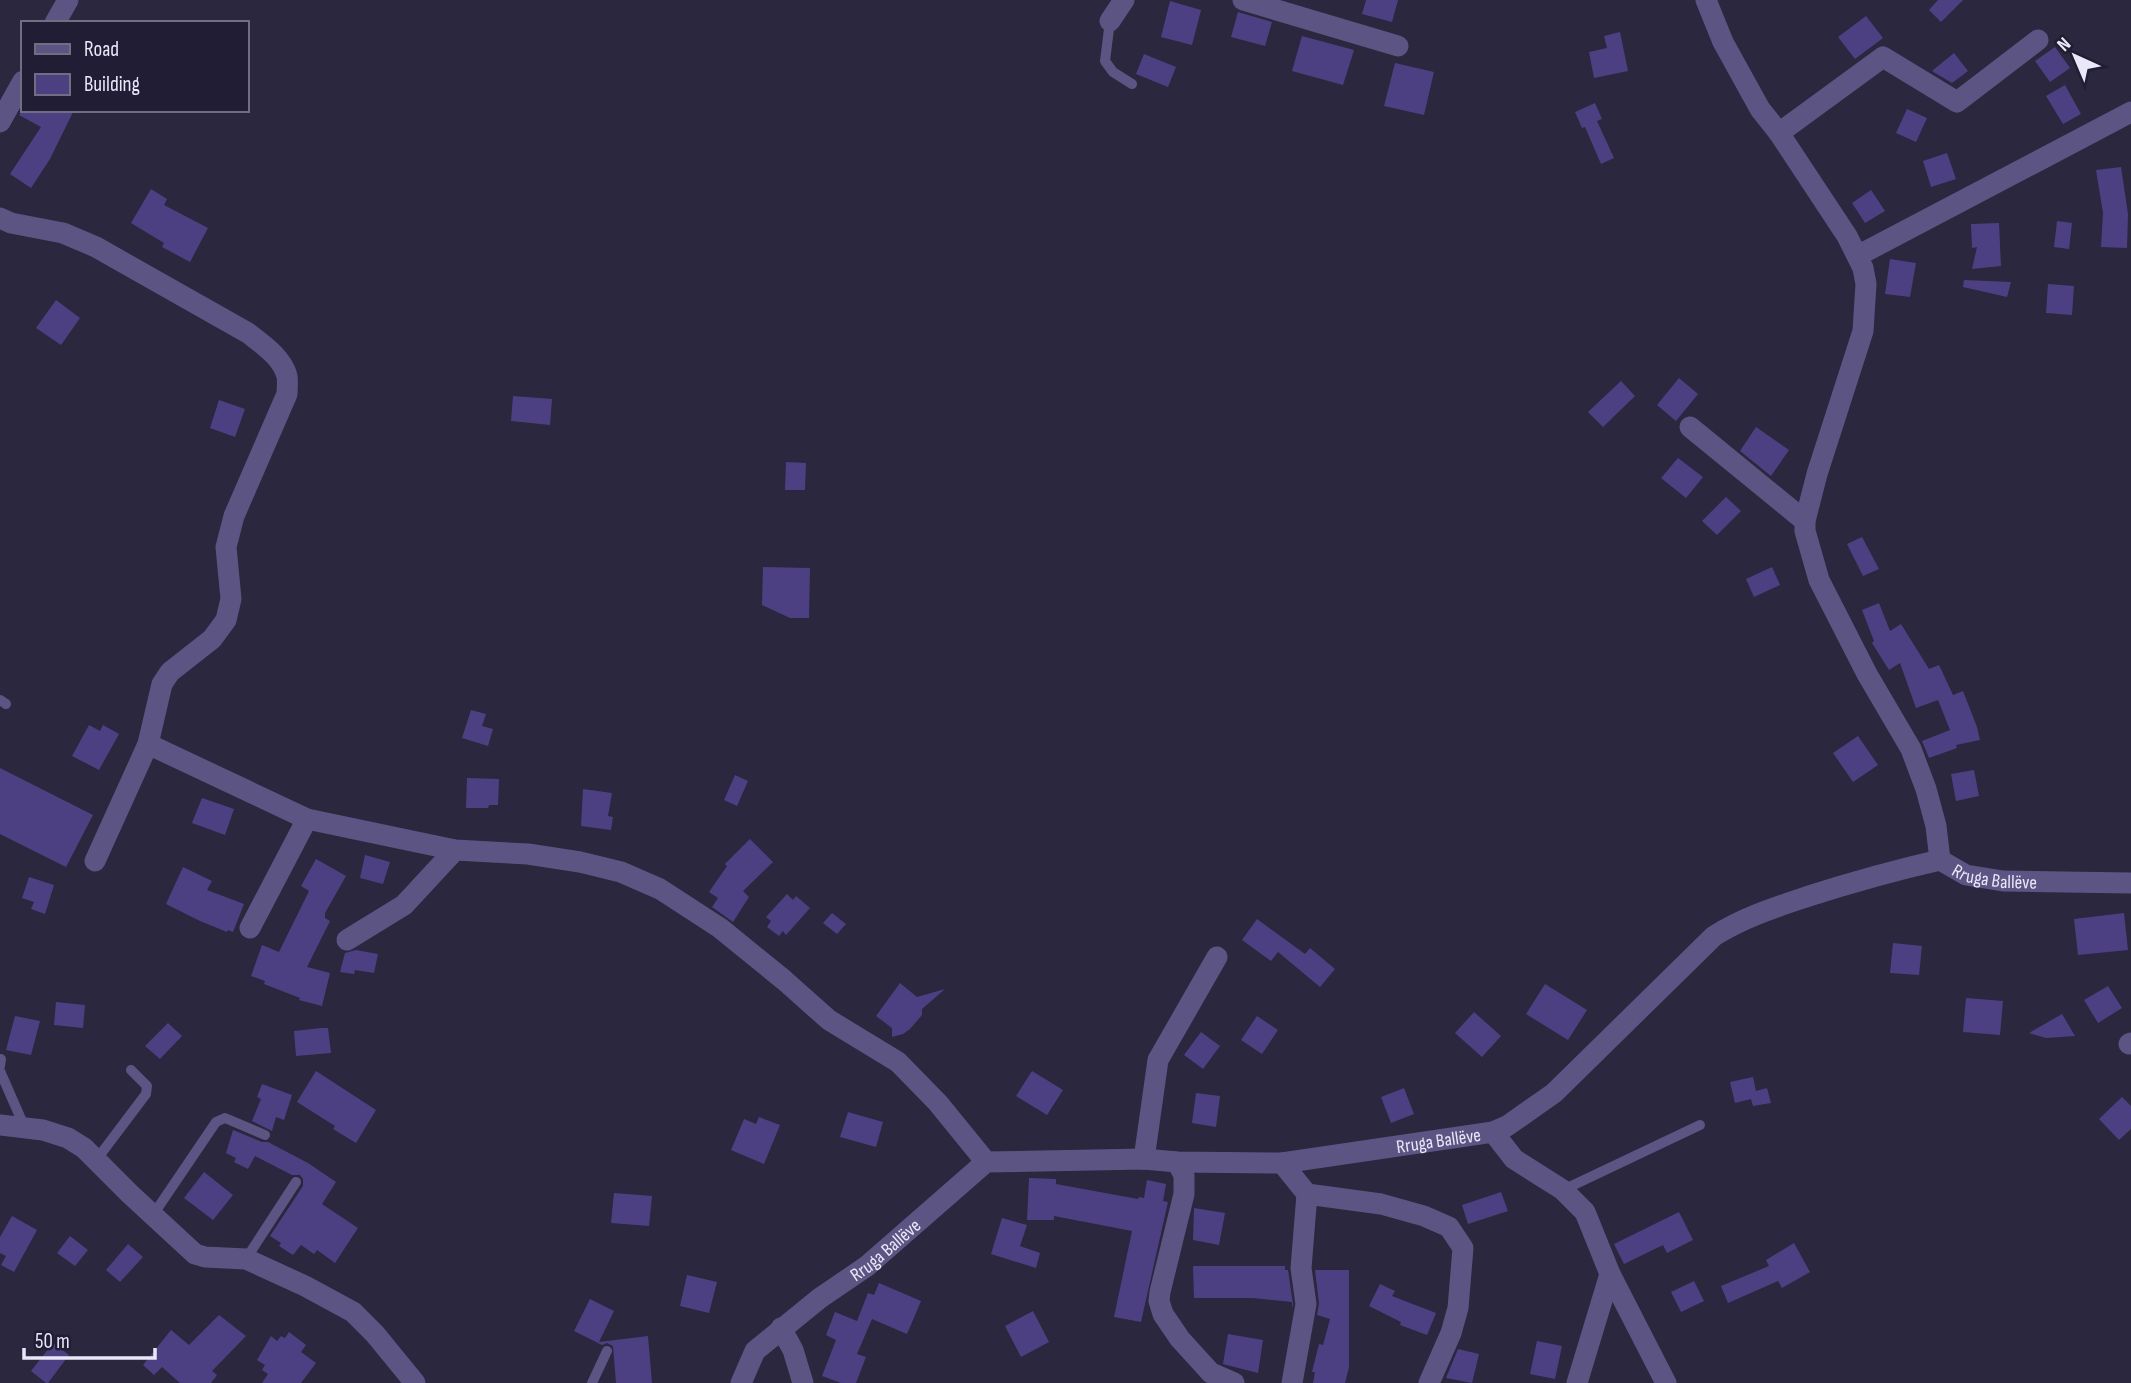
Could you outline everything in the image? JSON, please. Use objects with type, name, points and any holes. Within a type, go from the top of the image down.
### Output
[{"type":"street","points":[[56,21],[68,0]]},
{"type":"street","points":[[1110,21],[1124,0]]},
{"type":"street","points":[[1243,0],[1398,46]]},
{"type":"street","points":[[1706,0],[1723,42],[1743,80],[1859,256],[1866,284],[1863,331],[1817,474],[1805,521],[1808,547],[1819,580],[1867,674],[1911,749],[1936,826],[1940,860]]},
{"type":"street","points":[[1779,133],[1883,57],[1956,102],[2038,40]]},
{"type":"street","points":[[0,122],[21,85]]},
{"type":"street","points":[[1859,256],[2131,112]]},
{"type":"street","points":[[0,218],[11,223],[63,233],[118,258],[247,333],[267,347],[287,376],[287,394],[234,516],[226,547],[231,599],[226,620],[212,639],[170,672],[162,684],[148,744],[95,862]]},
{"type":"street","points":[[1690,427],[1805,521]]},
{"type":"street","points":[[148,744],[307,819],[455,850],[527,854],[579,862],[621,872],[660,889],[719,928],[829,1020],[898,1062],[938,1102],[986,1162]]},
{"type":"street","points":[[250,928],[307,819]]},
{"type":"street","points":[[347,940],[404,905],[455,850]]},
{"type":"street","name":"Rruga Ballëve","points":[[741,1383],[755,1351],[781,1328],[867,1266],[986,1162],[1144,1159],[1282,1163],[1493,1132],[1507,1126],[1554,1093],[1675,972],[1714,936],[1736,922],[1884,872],[1940,860],[1966,874],[2003,881],[2131,883]]},
{"type":"street","points":[[1144,1159],[1158,1060],[1217,957]]},
{"type":"street","points":[[0,1125],[43,1130],[68,1138],[97,1159],[195,1254],[246,1259],[353,1311],[415,1383]]},
{"type":"street","points":[[1493,1132],[1514,1159],[1563,1190],[1585,1212],[1609,1274],[1666,1383]]},
{"type":"street","points":[[1177,1161],[1184,1175],[1184,1194],[1160,1292],[1160,1308],[1171,1328],[1196,1357],[1215,1376],[1234,1383]]},
{"type":"street","points":[[1282,1163],[1307,1194],[1381,1204],[1424,1216],[1450,1227],[1463,1248],[1458,1308],[1451,1333],[1429,1383]]},
{"type":"street","points":[[1292,1383],[1306,1304],[1301,1268],[1307,1194]]},
{"type":"street","points":[[1577,1383],[1609,1274]]},
{"type":"street","points":[[781,1328],[793,1349],[803,1383]]},
{"type":"lane","points":[[1110,21],[1105,61],[1113,72],[1132,83]]},
{"type":"lane","points":[[0,1066],[1,1059]]},
{"type":"lane","points":[[97,1159],[146,1094],[147,1086],[131,1070]]},
{"type":"lane","points":[[0,1071],[25,1128]]},
{"type":"lane","points":[[153,1215],[216,1122],[225,1118],[265,1135]]},
{"type":"lane","points":[[1563,1190],[1700,1125]]},
{"type":"lane","points":[[246,1259],[296,1182]]},
{"type":"lane","points":[[592,1383],[607,1352]]},
{"type":"building","points":[[1366,0],[1398,0],[1392,22],[1362,14]]},
{"type":"building","points":[[1938,0],[1963,0],[1941,22],[1929,10]]},
{"type":"building","points":[[1170,1],[1201,10],[1192,45],[1161,37]]},
{"type":"building","points":[[1238,12],[1272,22],[1265,46],[1231,37]]},
{"type":"building","points":[[1866,16],[1883,38],[1855,59],[1838,37]]},
{"type":"building","points":[[1620,32],[1628,71],[1594,78],[1589,52],[1607,48],[1604,36]]},
{"type":"building","points":[[1302,36],[1354,50],[1343,85],[1292,71]]},
{"type":"building","points":[[2055,47],[2070,68],[2050,82],[2035,61]]},
{"type":"building","points":[[1954,53],[1968,71],[1952,83],[1932,71]]},
{"type":"building","points":[[1144,54],[1176,67],[1168,87],[1136,74]]},
{"type":"building","points":[[1395,63],[1434,72],[1424,115],[1384,106]]},
{"type":"building","points":[[2065,85],[2081,114],[2063,124],[2046,96]]},
{"type":"building","points":[[1595,103],[1602,119],[1597,121],[1614,158],[1601,164],[1585,127],[1582,128],[1575,112]]},
{"type":"building","points":[[1907,109],[1927,118],[1916,142],[1896,133]]},
{"type":"building","points":[[21,112],[73,112],[50,159],[31,188],[10,174],[41,127],[19,115]]},
{"type":"building","points":[[1947,153],[1956,179],[1931,187],[1923,161]]},
{"type":"building","points":[[2121,167],[2128,214],[2127,248],[2101,247],[2103,213],[2096,170]]},
{"type":"building","points":[[151,189],[167,199],[164,205],[208,228],[190,262],[162,247],[164,243],[131,223]]},
{"type":"building","points":[[1871,190],[1885,211],[1865,223],[1852,203]]},
{"type":"building","points":[[2057,221],[2072,223],[2069,249],[2054,247]]},
{"type":"building","points":[[1999,223],[2001,266],[1972,269],[1977,247],[1972,248],[1971,224]]},
{"type":"building","points":[[1890,259],[1916,263],[1910,297],[1885,294]]},
{"type":"building","points":[[1964,280],[2011,282],[2007,297],[1963,287]]},
{"type":"building","points":[[2048,284],[2074,286],[2072,315],[2046,313]]},
{"type":"building","points":[[56,300],[80,318],[61,345],[36,328]]},
{"type":"building","points":[[1679,378],[1698,394],[1676,421],[1657,405]]},
{"type":"building","points":[[1621,381],[1635,396],[1603,427],[1588,412]]},
{"type":"building","points":[[513,396],[552,399],[550,425],[511,421]]},
{"type":"building","points":[[219,400],[245,409],[235,437],[210,428]]},
{"type":"building","points":[[1756,427],[1789,450],[1771,476],[1740,451]]},
{"type":"building","points":[[1678,458],[1703,477],[1686,498],[1661,478]]},
{"type":"building","points":[[786,462],[806,463],[805,490],[785,490]]},
{"type":"building","points":[[1726,497],[1741,511],[1717,535],[1702,521]]},
{"type":"building","points":[[1862,537],[1879,569],[1863,576],[1847,544]]},
{"type":"building","points":[[763,567],[810,568],[809,618],[790,618],[762,605]]},
{"type":"building","points":[[1772,567],[1780,585],[1754,597],[1746,579]]},
{"type":"building","points":[[1879,603],[1890,631],[1901,624],[1929,669],[1939,665],[1953,695],[1963,691],[1980,740],[1956,745],[1957,748],[1929,758],[1922,741],[1950,730],[1938,700],[1916,708],[1900,663],[1889,670],[1872,643],[1874,641],[1862,610]]},
{"type":"building","points":[[471,710],[486,714],[482,726],[493,729],[488,746],[462,738]]},
{"type":"building","points":[[89,725],[100,731],[103,725],[119,734],[99,770],[72,756]]},
{"type":"building","points":[[1858,736],[1878,765],[1853,782],[1833,753]]},
{"type":"building","points":[[0,768],[93,815],[66,867],[0,834]]},
{"type":"building","points":[[1974,770],[1979,796],[1956,801],[1951,774]]},
{"type":"building","points":[[735,775],[748,781],[737,806],[724,800]]},
{"type":"building","points":[[467,778],[499,779],[498,805],[466,808]]},
{"type":"building","points":[[583,789],[612,793],[608,816],[613,817],[611,830],[581,826]]},
{"type":"building","points":[[202,798],[234,809],[225,835],[192,823]]},
{"type":"building","points":[[750,839],[773,862],[743,891],[749,897],[733,922],[712,907],[718,898],[709,892],[727,866],[725,864]]},
{"type":"building","points":[[365,855],[390,862],[383,884],[360,878]]},
{"type":"building","points":[[316,859],[346,876],[325,913],[325,918],[330,921],[307,967],[330,973],[322,1006],[299,1000],[300,998],[251,976],[262,945],[279,952],[309,891],[301,886]]},
{"type":"building","points":[[183,867],[212,881],[207,890],[244,904],[233,932],[200,921],[166,904]]},
{"type":"building","points":[[29,877],[54,885],[45,914],[31,909],[34,902],[22,898]]},
{"type":"building","points":[[787,894],[793,900],[796,896],[810,908],[786,935],[783,931],[779,936],[767,927],[771,921],[766,917]]},
{"type":"building","points":[[832,913],[846,924],[837,934],[823,923]]},
{"type":"building","points":[[2124,913],[2128,950],[2078,955],[2074,919]]},
{"type":"building","points":[[1257,919],[1305,954],[1310,948],[1335,969],[1320,987],[1278,952],[1271,961],[1242,940]]},
{"type":"building","points":[[1893,943],[1922,946],[1919,975],[1890,973]]},
{"type":"building","points":[[356,950],[378,954],[374,973],[355,970],[354,974],[340,972],[345,953]]},
{"type":"building","points":[[900,983],[917,997],[945,989],[922,1009],[922,1015],[910,1029],[892,1037],[892,1028],[876,1016]]},
{"type":"building","points":[[1545,984],[1587,1010],[1568,1040],[1526,1014]]},
{"type":"building","points":[[2108,986],[2122,1008],[2098,1023],[2084,1000]]},
{"type":"building","points":[[1966,998],[2003,1001],[2000,1035],[1963,1032]]},
{"type":"building","points":[[56,1002],[85,1005],[83,1028],[54,1025]]},
{"type":"building","points":[[1474,1012],[1501,1036],[1482,1057],[1455,1033]]},
{"type":"building","points":[[2062,1014],[2075,1036],[2046,1038],[2029,1033]]},
{"type":"building","points":[[15,1016],[40,1021],[31,1055],[6,1050]]},
{"type":"building","points":[[1257,1016],[1278,1030],[1262,1054],[1241,1040]]},
{"type":"building","points":[[168,1023],[182,1036],[160,1059],[145,1046]]},
{"type":"building","points":[[328,1028],[331,1053],[296,1056],[294,1031]]},
{"type":"building","points":[[1201,1032],[1220,1046],[1203,1069],[1184,1055]]},
{"type":"building","points":[[316,1071],[376,1110],[356,1143],[297,1102]]},
{"type":"building","points":[[1032,1071],[1063,1090],[1047,1115],[1016,1096]]},
{"type":"building","points":[[1753,1077],[1756,1091],[1767,1088],[1771,1103],[1753,1106],[1751,1099],[1735,1103],[1730,1082]]},
{"type":"building","points":[[262,1084],[292,1095],[284,1120],[276,1117],[272,1131],[252,1121],[261,1099],[257,1097]]},
{"type":"building","points":[[1404,1088],[1414,1114],[1391,1123],[1381,1097]]},
{"type":"building","points":[[1196,1093],[1220,1096],[1216,1127],[1192,1123]]},
{"type":"building","points":[[2122,1097],[2131,1106],[2131,1129],[2119,1140],[2099,1119]]},
{"type":"building","points":[[848,1112],[883,1122],[876,1147],[840,1137]]},
{"type":"building","points":[[759,1117],[780,1125],[764,1164],[731,1150],[744,1119],[756,1124]]},
{"type":"building","points":[[233,1130],[268,1142],[308,1163],[336,1182],[322,1204],[358,1228],[335,1263],[317,1250],[314,1254],[301,1245],[293,1255],[270,1236],[303,1186],[303,1179],[300,1175],[292,1175],[255,1156],[248,1169],[234,1162],[236,1158],[226,1153]]},
{"type":"building","points":[[204,1172],[233,1195],[213,1220],[184,1198]]},
{"type":"building","points":[[1029,1178],[1056,1179],[1056,1184],[1138,1199],[1144,1198],[1147,1180],[1166,1184],[1163,1201],[1168,1202],[1141,1322],[1114,1317],[1132,1231],[1054,1216],[1054,1220],[1027,1220]]},
{"type":"building","points":[[1501,1192],[1508,1211],[1468,1224],[1462,1205]]},
{"type":"building","points":[[614,1193],[652,1196],[649,1226],[611,1223]]},
{"type":"building","points":[[1194,1208],[1225,1213],[1219,1245],[1193,1240]]},
{"type":"building","points":[[1679,1212],[1693,1240],[1667,1253],[1663,1245],[1624,1264],[1614,1244]]},
{"type":"building","points":[[12,1216],[37,1230],[14,1272],[1,1265],[6,1256],[0,1253],[0,1237]]},
{"type":"building","points":[[1002,1218],[1027,1225],[1020,1246],[1040,1253],[1036,1268],[991,1254]]},
{"type":"building","points":[[70,1236],[88,1250],[75,1266],[57,1253]]},
{"type":"building","points":[[1794,1243],[1810,1272],[1782,1288],[1778,1281],[1728,1303],[1721,1286],[1769,1266],[1766,1260]]},
{"type":"building","points":[[128,1244],[143,1257],[120,1282],[106,1270]]},
{"type":"building","points":[[1193,1266],[1285,1266],[1285,1270],[1288,1270],[1293,1304],[1292,1308],[1292,1302],[1253,1298],[1194,1298]]},
{"type":"building","points":[[1315,1270],[1349,1270],[1349,1367],[1345,1383],[1313,1383],[1315,1372],[1312,1372],[1319,1344],[1323,1345],[1330,1319],[1317,1315],[1319,1303]]},
{"type":"building","points":[[687,1275],[717,1282],[709,1313],[680,1306]]},
{"type":"building","points":[[1694,1281],[1704,1301],[1681,1312],[1671,1292]]},
{"type":"building","points":[[879,1283],[921,1301],[907,1334],[872,1319],[857,1354],[866,1357],[856,1383],[841,1383],[822,1376],[836,1340],[826,1335],[835,1312],[857,1321],[868,1293],[874,1295]]},
{"type":"building","points":[[1380,1284],[1395,1291],[1392,1296],[1436,1313],[1427,1335],[1400,1325],[1401,1322],[1369,1306]]},
{"type":"building","points":[[590,1299],[614,1311],[599,1342],[648,1336],[652,1383],[616,1383],[613,1346],[607,1343],[602,1345],[574,1331]]},
{"type":"building","points":[[1033,1311],[1049,1342],[1021,1357],[1005,1326]]},
{"type":"building","points":[[219,1315],[246,1336],[212,1371],[217,1375],[211,1383],[180,1383],[162,1367],[154,1375],[143,1365],[171,1330],[189,1345]]},
{"type":"building","points":[[289,1332],[306,1345],[301,1352],[316,1363],[301,1383],[262,1383],[268,1374],[262,1370],[265,1365],[257,1360],[271,1336],[277,1341],[281,1336],[285,1338]]},
{"type":"building","points":[[1228,1334],[1263,1340],[1258,1373],[1223,1364]]},
{"type":"building","points":[[1537,1341],[1562,1346],[1555,1379],[1530,1374]]},
{"type":"building","points":[[53,1343],[69,1355],[46,1383],[31,1371]]},
{"type":"building","points":[[1458,1349],[1479,1354],[1472,1383],[1446,1378]]}]
